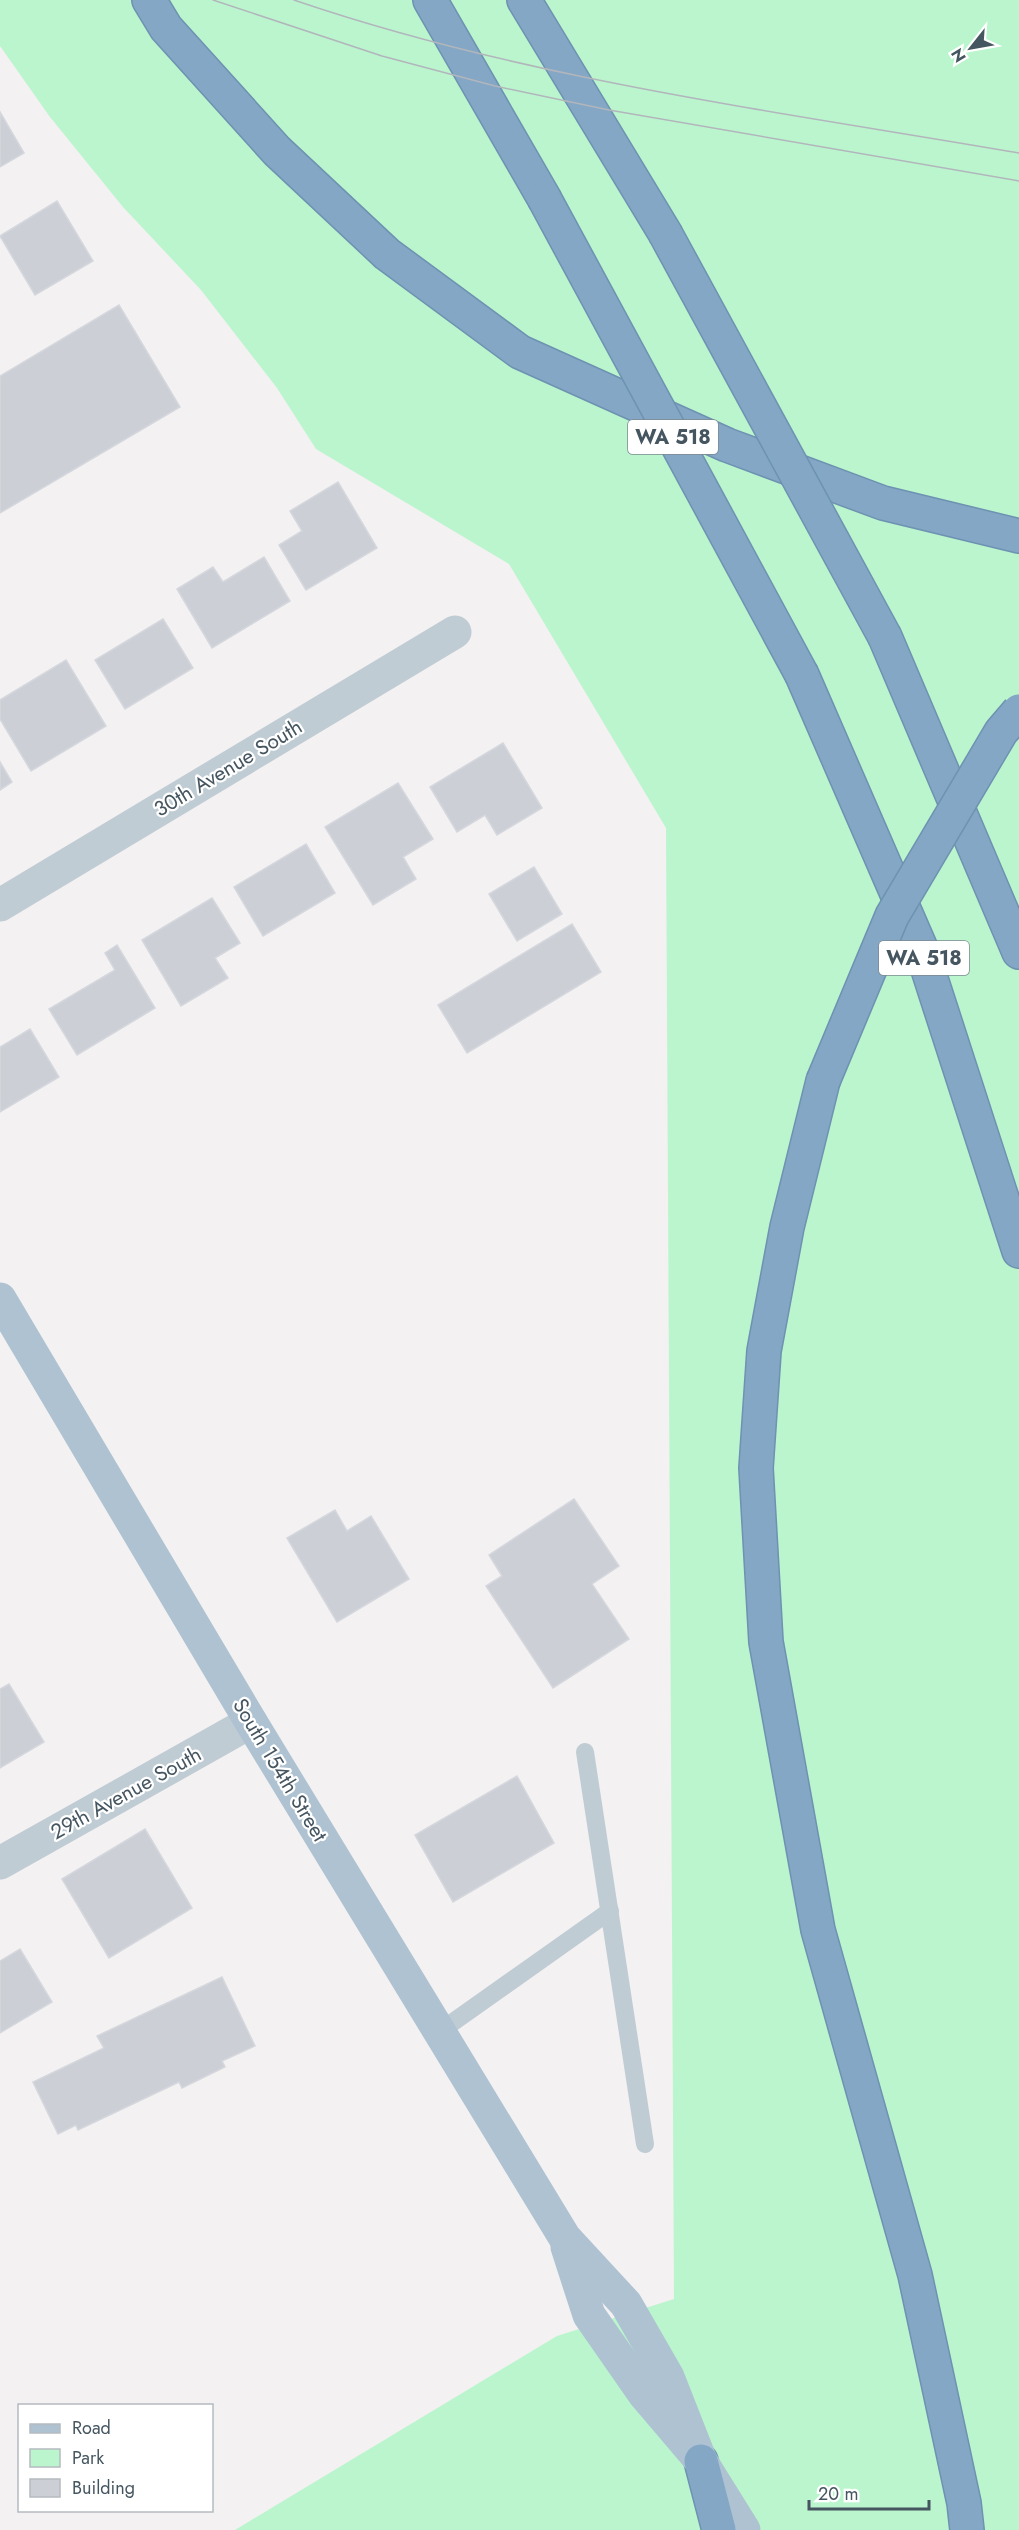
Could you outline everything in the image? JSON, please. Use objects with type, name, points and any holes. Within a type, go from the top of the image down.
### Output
[{"type":"highway","points":[[149,0],[166,28],[277,151],[387,254],[520,352],[727,446],[872,499],[1019,536]]},
{"type":"highway","name":"WA 518","points":[[430,0],[544,198],[802,675],[922,951],[1019,1251]]},
{"type":"highway","points":[[524,0],[665,233],[885,637],[1019,952]]},
{"type":"highway","points":[[967,2530],[964,2503],[915,2275],[818,1930],[765,1642],[756,1468],[764,1351],[787,1227],[823,1081],[891,916],[1001,732],[1019,711]]},
{"type":"highway","points":[[700,2461],[719,2530]]},
{"type":"main road","name":"South 154th Street","points":[[0,1299],[250,1722],[565,2238],[589,2314],[644,2394],[700,2461],[744,2530]]},
{"type":"street","name":"30th Avenue South","points":[[0,904],[455,632]]},
{"type":"street","name":"29th Avenue South","points":[[0,1863],[250,1722]]},
{"type":"lane","points":[[585,1752],[645,2144]]},
{"type":"lane","points":[[439,2032],[610,1911]]},
{"type":"green space","points":[[0,0],[1019,0],[1019,2530],[235,2530],[557,2336],[674,2299],[666,828],[509,564],[316,449],[277,388],[201,290],[123,207],[50,117],[0,46]]},
{"type":"building","points":[[0,112],[24,153],[0,167]]},
{"type":"building","points":[[57,201],[93,261],[35,295],[0,236]]},
{"type":"building","points":[[119,305],[180,407],[0,513],[0,376]]},
{"type":"building","points":[[338,482],[377,548],[306,590],[279,545],[302,531],[290,511]]},
{"type":"building","points":[[264,557],[290,601],[212,648],[177,589],[213,567],[223,582]]},
{"type":"building","points":[[163,619],[193,668],[125,709],[95,660]]},
{"type":"building","points":[[66,660],[106,726],[31,771],[0,719],[0,700]]},
{"type":"building","points":[[503,743],[542,808],[497,835],[485,815],[457,832],[430,787]]},
{"type":"building","points":[[0,762],[12,782],[0,790]]},
{"type":"building","points":[[398,783],[433,839],[403,857],[416,879],[373,905],[325,827]]},
{"type":"building","points":[[306,844],[335,893],[263,936],[234,887]]},
{"type":"building","points":[[534,867],[562,914],[517,941],[489,894]]},
{"type":"building","points":[[212,898],[240,943],[215,958],[228,978],[181,1006],[142,940]]},
{"type":"building","points":[[572,924],[601,972],[467,1053],[438,1005]]},
{"type":"building","points":[[117,945],[155,1008],[77,1055],[49,1009],[115,970],[105,953]]},
{"type":"building","points":[[30,1029],[59,1077],[0,1112],[0,1047]]},
{"type":"building","points":[[574,1499],[619,1566],[592,1584],[629,1639],[553,1688],[486,1586],[502,1576],[489,1555]]},
{"type":"building","points":[[335,1510],[347,1531],[371,1516],[409,1579],[337,1622],[287,1538]]},
{"type":"building","points":[[9,1684],[44,1742],[0,1768],[0,1689]]},
{"type":"building","points":[[517,1776],[554,1843],[453,1902],[415,1835]]},
{"type":"building","points":[[145,1829],[192,1908],[109,1958],[62,1879]]},
{"type":"building","points":[[20,1949],[52,2002],[0,2033],[0,1961]]},
{"type":"building","points":[[222,1977],[255,2046],[222,2061],[225,2067],[182,2088],[179,2082],[78,2130],[76,2125],[58,2134],[33,2082],[104,2048],[97,2036]]},
{"type":"tram line","points":[[213,0],[382,56],[495,86],[609,110],[1019,181]]},
{"type":"tram line","points":[[294,0],[382,28],[472,52],[562,72],[653,91],[1019,153]]}]
